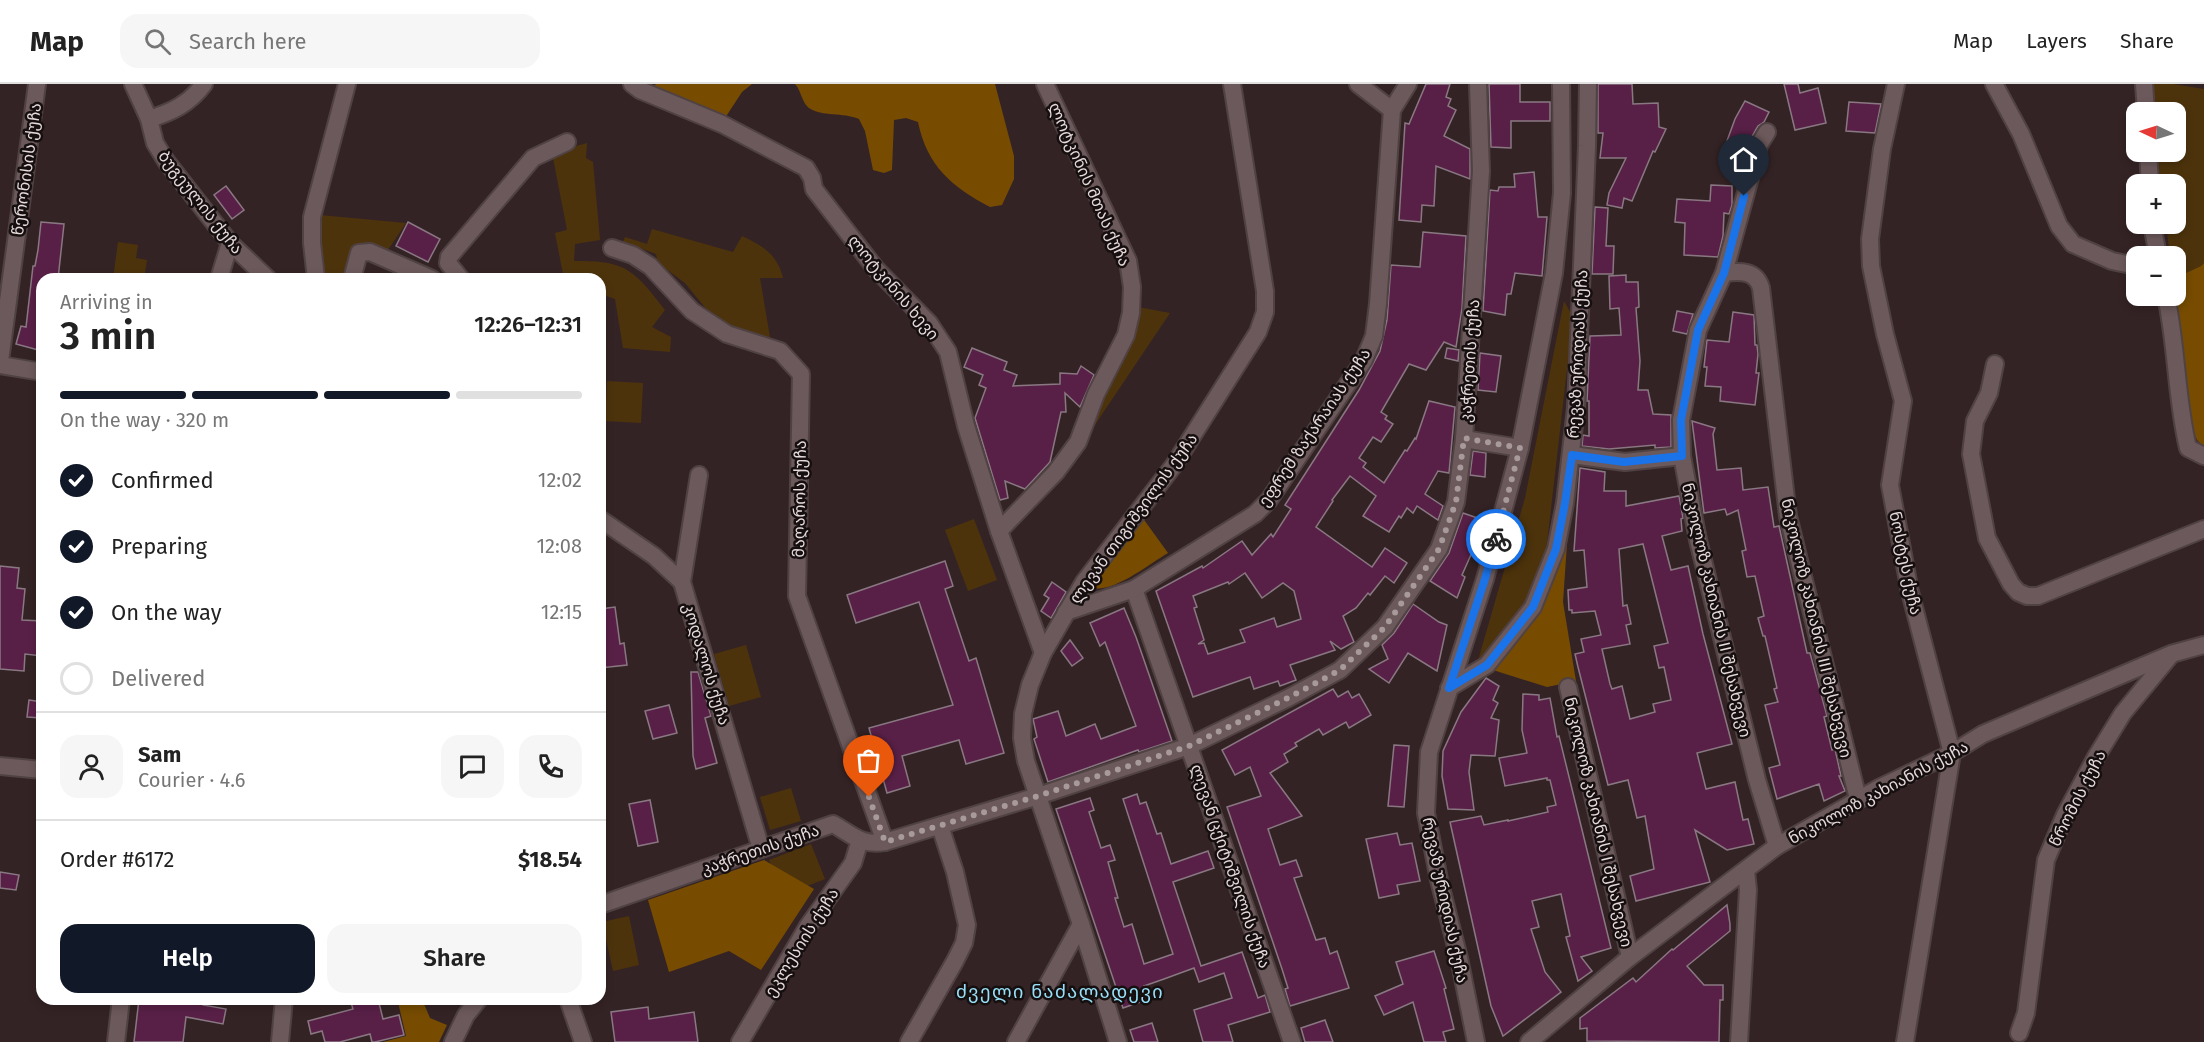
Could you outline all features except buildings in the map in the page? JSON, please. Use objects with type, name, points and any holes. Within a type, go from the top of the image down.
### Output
[{"type":"street","name":"წერონისის ქუჩა","points":[[0,359],[37,84]]},
{"type":"street","name":"ბუგეულის ქუჩა","points":[[133,84],[149,119],[155,143],[165,161],[230,243],[262,273]]},
{"type":"street","points":[[149,119],[170,112],[195,97],[204,84]]},
{"type":"street","points":[[315,273],[312,217],[347,84]]},
{"type":"street","name":"ლოტკინის ხევი","points":[[632,84],[640,90],[723,124],[806,168],[812,178],[814,189],[869,260],[929,322],[948,352],[966,426],[999,531],[1043,653]]},
{"type":"street","name":"ლოტკინის მთას ქუჩა","points":[[999,531],[1056,472],[1078,442],[1096,394],[1126,335],[1131,313],[1128,261],[1045,84]]},
{"type":"street","name":"ლევან თიგიშვილის ქუჩა","points":[[1066,612],[1084,582],[1174,465],[1258,332],[1265,312],[1265,291],[1232,84]]},
{"type":"street","points":[[1358,84],[1392,110]]},
{"type":"street","name":"ეფრემ ზაქარაიას ქუჩა","points":[[1066,612],[1134,589],[1255,514],[1269,500],[1364,360],[1374,336],[1378,304],[1392,110],[1408,84]]},
{"type":"street","name":"კაჭრეთის ქუჩა","points":[[606,903],[833,824],[871,844],[885,842],[1038,796],[1189,746],[1340,670],[1385,627],[1439,549],[1456,502],[1464,438],[1481,171],[1478,84]]},
{"type":"street","name":"რევაზ ურიდიას ქუჩა","points":[[1476,1042],[1426,813],[1429,752],[1485,579],[1520,448],[1554,273],[1562,193],[1561,84]]},
{"type":"street","name":"რევაზ ურიდიას ქუჩა","points":[[1449,688],[1487,665],[1533,607],[1556,549],[1572,455],[1577,384],[1588,84]]},
{"type":"street","name":"ნოსტეს ქუჩა","points":[[1896,84],[1882,149],[1870,239],[1871,266],[1885,334],[1903,401],[1890,485],[1910,592],[1952,753],[1905,1042]]},
{"type":"street","points":[[1994,84],[2020,134],[2059,226],[2073,244],[2112,261],[2126,264]]},
{"type":"street","points":[[2144,84],[2145,102]]},
{"type":"street","name":"ნიკოლოზ კახიანის II შესახვევი","points":[[1767,132],[1759,145],[1724,273],[1698,330],[1681,420],[1682,456],[1698,540],[1756,780],[1777,846]]},
{"type":"street","points":[[456,273],[448,263],[449,257],[533,158],[567,142]]},
{"type":"street","points":[[221,273],[230,243]]},
{"type":"street","name":"მაღაროს ქუჩა","points":[[612,248],[633,255],[650,266],[692,311],[727,334],[780,351],[801,374],[798,596],[885,842]]},
{"type":"street","points":[[354,273],[359,253],[370,252],[418,273]]},
{"type":"street","name":"ნიკოლოზ კახიანის III შესახვევი","points":[[1724,273],[1737,271],[1752,274],[1759,280],[1788,516],[1858,799]]},
{"type":"street","points":[[2167,306],[2177,370],[2181,420],[2188,448],[2204,456]]},
{"type":"street","points":[[0,359],[36,370]]},
{"type":"street","points":[[1995,364],[1989,393],[1975,421],[1971,454],[1987,538],[2010,584],[2018,592],[2026,596],[2038,596],[2204,529]]},
{"type":"street","points":[[1464,438],[1520,448]]},
{"type":"street","points":[[1572,455],[1624,462],[1682,456]]},
{"type":"street","name":"კოდალოს ქუჩა","points":[[699,475],[682,582],[761,849]]},
{"type":"street","points":[[606,523],[654,556],[682,582]]},
{"type":"street","name":"ლევან ცქიტიშვილის ქუჩა","points":[[1134,589],[1293,1042]]},
{"type":"street","points":[[1066,612],[1043,653],[1030,686],[1023,714],[1022,738],[1026,761],[1118,1042]]},
{"type":"street","name":"ნიკოლოზ კახიანის ქუჩა","points":[[1529,1042],[1630,957],[1777,846],[1858,799],[1952,753],[1983,734],[2171,654],[2204,645]]},
{"type":"street","name":"წრომის ქუჩა","points":[[2019,1033],[2026,1013],[2046,860],[2086,776],[2123,713],[2171,654]]},
{"type":"street","name":"ნიკოლოზ კახიანის I შესახვევი","points":[[1568,687],[1630,957]]},
{"type":"street","points":[[0,766],[36,769]]},
{"type":"street","points":[[909,1042],[964,943],[967,925],[955,872],[940,826]]},
{"type":"street","name":"ეკლესიის ქუჩა","points":[[741,1042],[808,926],[853,863],[860,840]]},
{"type":"street","points":[[1739,1042],[1748,890],[1746,871]]},
{"type":"street","points":[[1016,1042],[1081,924]]},
{"type":"street","points":[[116,1042],[120,1005]]},
{"type":"street","points":[[280,1042],[283,1005]]},
{"type":"street","points":[[453,1042],[466,1015],[474,1005]]},
{"type":"street","points":[[570,1005],[582,1042]]},
{"type":"shaded area","points":[[656,84],[752,84],[742,92],[725,118],[654,86]]},
{"type":"shaded area","points":[[795,84],[995,84],[1014,156],[1014,179],[1002,205],[990,207],[964,191],[943,174],[928,151],[918,122],[906,118],[894,120],[892,170],[884,173],[873,170],[865,131],[859,119],[814,111],[805,103]]},
{"type":"shaded area","points":[[2153,84],[2173,84],[2204,89],[2204,263],[2186,273],[2186,246],[2169,246],[2167,234],[2186,234],[2186,174],[2159,174],[2158,162],[2186,162],[2186,102],[2154,102]]},
{"type":"shaded area","points":[[587,143],[586,158],[593,162],[600,240],[575,244],[574,261],[592,261],[617,266],[627,270],[645,285],[665,310],[652,327],[671,337],[670,352],[623,348],[615,299],[606,296],[606,273],[563,273],[555,233],[567,230],[552,153]]},
{"type":"shaded area","points":[[320,215],[406,223],[386,253],[370,244],[354,245],[347,273],[320,273],[317,248]]},
{"type":"shaded area","points":[[652,229],[733,252],[742,236],[768,252],[777,263],[783,278],[760,278],[771,343],[716,321],[685,283],[658,263],[656,254],[623,242],[625,237],[647,244]]},
{"type":"shaded area","points":[[118,242],[138,245],[136,258],[147,260],[145,273],[114,273]]},
{"type":"shaded area","points":[[2204,263],[2204,447],[2197,440],[2187,418],[2177,306],[2186,306],[2186,273]]},
{"type":"shaded area","points":[[1564,301],[1573,317],[1546,552],[1527,604],[1477,664],[1525,498]]},
{"type":"shaded area","points":[[1138,307],[1170,313],[1076,453]]},
{"type":"shaded area","points":[[607,381],[643,383],[641,423],[606,421]]},
{"type":"shaded area","points":[[1142,517],[1168,553],[1121,582],[1101,588],[1092,588],[1097,577]]},
{"type":"shaded area","points":[[974,519],[997,580],[968,591],[945,530]]},
{"type":"shaded area","points":[[1568,529],[1563,602],[1576,681],[1547,687],[1493,670]]},
{"type":"shaded area","points":[[746,645],[761,697],[729,706],[714,654]]},
{"type":"shaded area","points":[[791,788],[801,821],[770,830],[760,797]]},
{"type":"shaded area","points":[[811,844],[825,879],[782,896],[769,860]]},
{"type":"shaded area","points":[[764,860],[814,889],[761,970],[729,951],[669,972],[648,900]]},
{"type":"shaded area","points":[[629,916],[639,965],[613,971],[606,940],[606,921]]},
{"type":"shaded area","points":[[399,1005],[425,1005],[430,1018],[447,1025],[439,1042],[383,1042],[406,1036]]},
{"type":"way so far","points":[[869,797],[885,842],[1038,796],[1189,746],[1340,670],[1385,627],[1439,549],[1456,502],[1464,438],[1520,448],[1496,539]]},
{"type":"district","name":"ძველი ნაძალადევი","points":[[1060,992]]},
{"type":"route","points":[[1496,539],[1449,688],[1487,665],[1533,607],[1556,549],[1572,455],[1624,462],[1682,456],[1681,420],[1698,330],[1724,273],[1744,196]]}]
